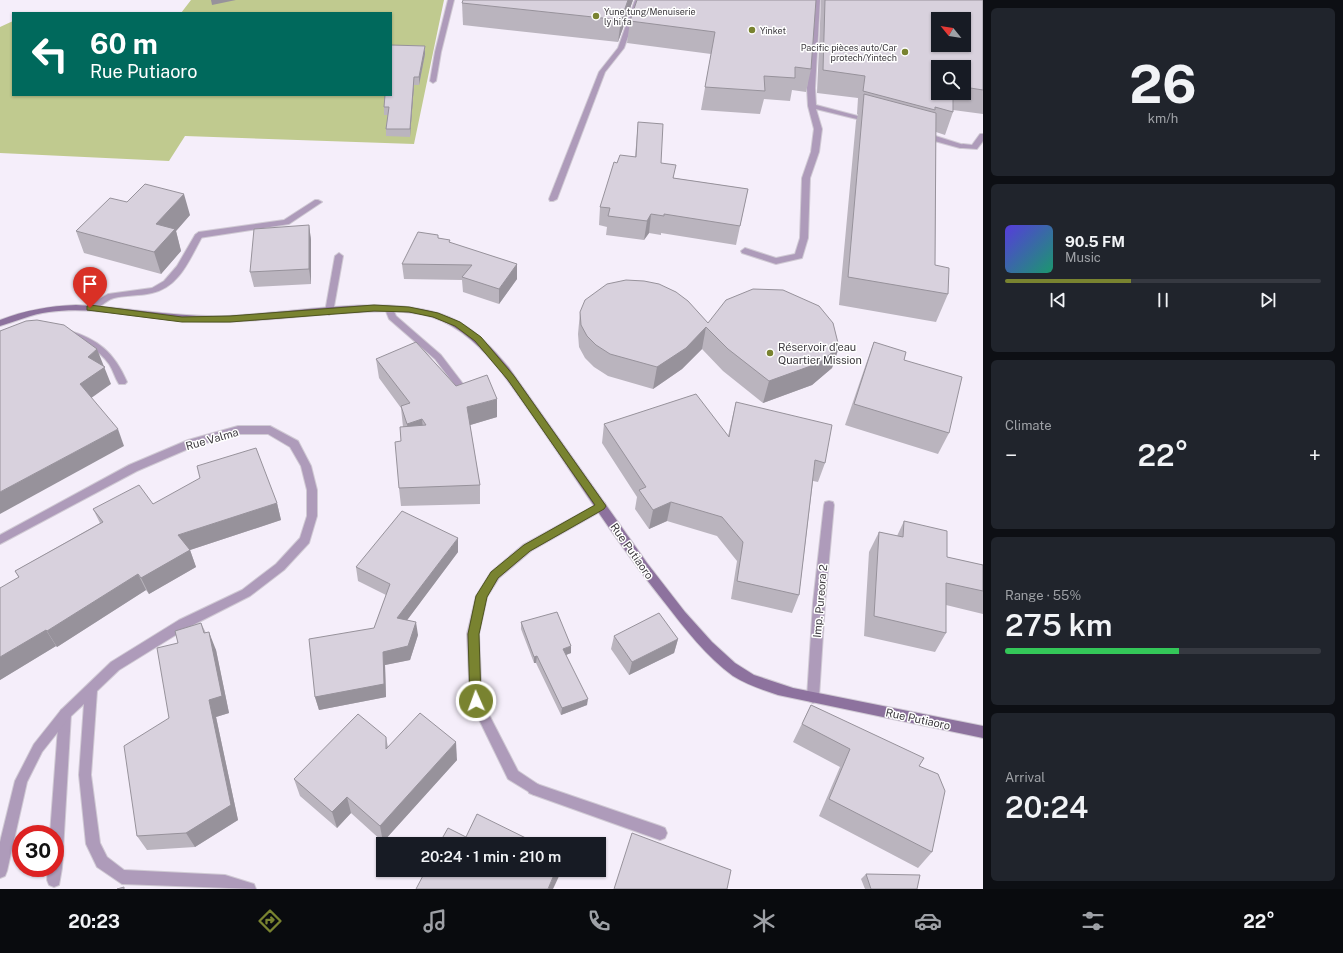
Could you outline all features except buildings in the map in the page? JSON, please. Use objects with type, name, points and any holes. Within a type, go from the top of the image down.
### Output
[{"type":"main road","name":"Rue Putiaoro","points":[[0,323],[35,311],[68,307],[90,308],[182,320],[230,319],[374,308],[409,310],[435,315],[458,324],[478,339],[511,378],[658,587],[709,647],[740,674],[771,687],[983,732]]},
{"type":"street","points":[[433,81],[438,52],[451,0]]},
{"type":"street","points":[[553,198],[602,72],[621,48],[638,0]]},
{"type":"street","points":[[745,251],[776,261],[798,256],[804,238],[806,178],[815,152],[818,129],[812,106],[811,88],[817,0]]},
{"type":"street","points":[[812,106],[880,123]]},
{"type":"street","points":[[918,134],[963,146],[974,147],[983,136]]},
{"type":"street","points":[[90,308],[99,301],[114,295],[149,292],[161,288],[174,277],[199,235],[286,222],[318,202]]},
{"type":"street","points":[[329,312],[339,256]]},
{"type":"street","points":[[389,309],[392,318],[438,357],[468,396]]},
{"type":"street","points":[[60,331],[82,338],[100,349],[112,360],[122,382]]},
{"type":"street","name":"Rue Valma","points":[[0,540],[133,468],[192,443],[238,430],[270,430],[294,444],[306,466],[312,490],[312,516],[305,540],[280,567],[246,593],[183,624],[115,666],[66,714],[38,748],[21,781],[0,871]]},
{"type":"street","points":[[601,506],[527,548],[495,575],[482,596],[473,634],[476,701],[513,775],[534,789],[660,833]]},
{"type":"street","name":"Imp. Pureora 2","points":[[813,697],[819,604],[829,506]]},
{"type":"street","points":[[91,690],[85,775],[93,844],[102,862],[122,877],[225,882],[249,889]]},
{"type":"street","points":[[58,825],[66,714]]},
{"type":"green space","points":[[191,0],[444,0],[414,144],[185,136],[169,161],[0,153],[0,27],[12,21],[12,96],[392,96],[392,12],[182,12]]},
{"type":"place","name":"Yune tung/Menuiserie ly hi fa","points":[[596,16]]},
{"type":"place","name":"Yinket","points":[[752,30]]},
{"type":"place","name":"Pacific pièces auto/Car protech/Yintech","points":[[905,52]]},
{"type":"place","name":"Réservoir d'eau Quartier Mission","points":[[770,353]]},
{"type":"route","points":[[90,308],[182,320],[230,319],[374,308],[409,310],[435,315],[458,324],[478,339],[511,378],[601,506],[592,513],[527,548],[495,575],[482,596],[473,634],[476,701]]}]
